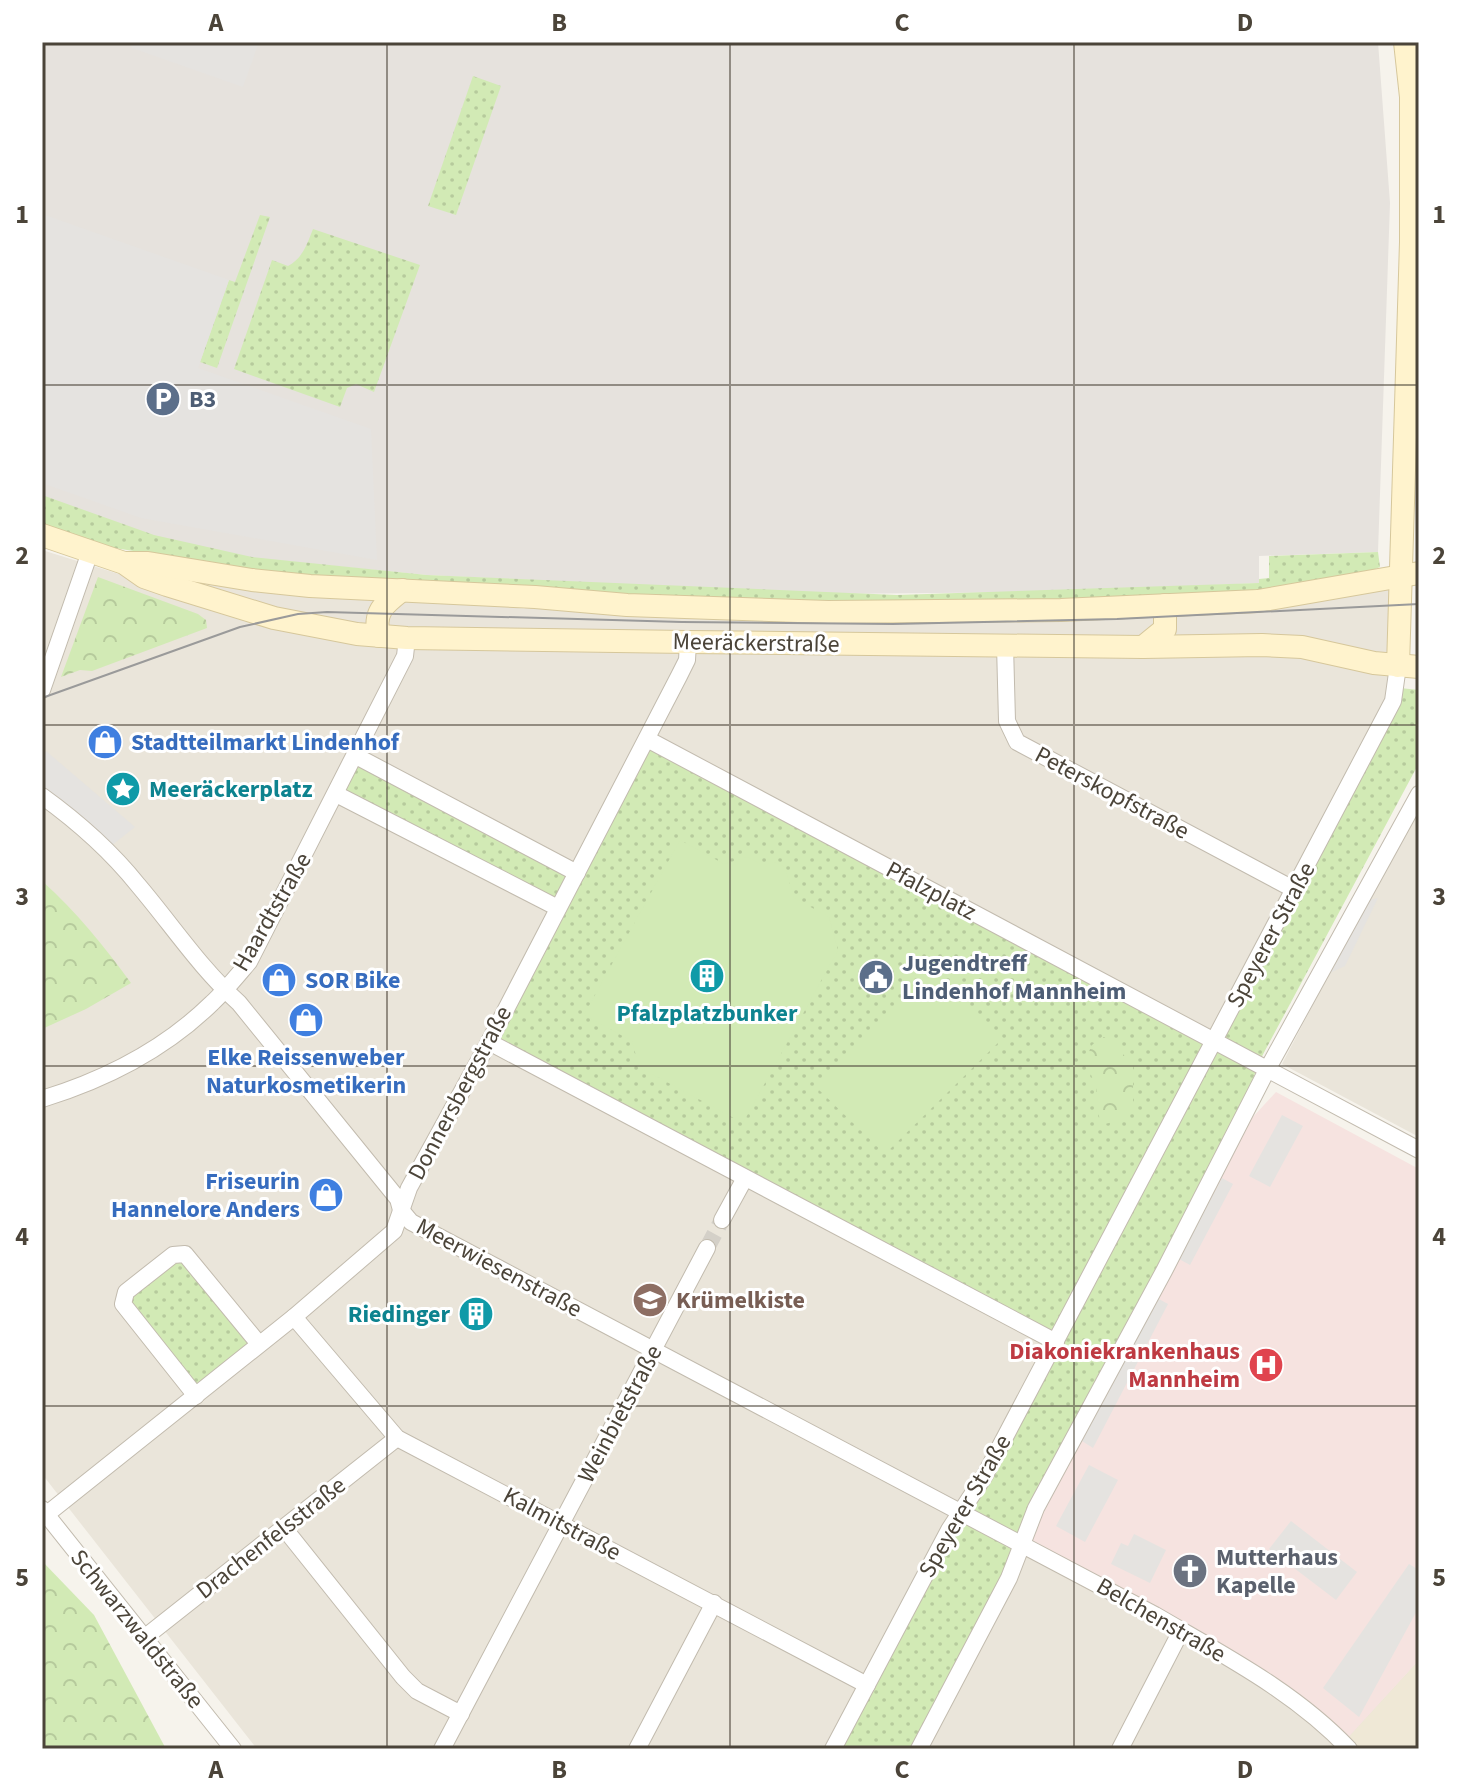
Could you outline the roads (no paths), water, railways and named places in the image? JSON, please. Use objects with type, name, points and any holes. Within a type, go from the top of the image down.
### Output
[{"type":"street","name":"Speyerer Straße","points":[[833,1749],[960,1512],[975,1494],[1056,1342],[1295,890],[1408,666],[1414,403],[1411,97],[1405,42]]},
{"type":"street","name":"Meeräckerstraße","points":[[42,535],[124,563],[156,581],[259,614],[326,629],[379,636],[688,642],[1283,646],[1408,666]]},
{"type":"street","points":[[43,685],[90,552]]},
{"type":"street","name":"Meeräckerstraße","points":[[124,563],[148,563],[296,585],[642,606],[828,612],[978,612],[1258,601],[1410,573]]},
{"type":"street","points":[[379,636],[378,613],[402,590]]},
{"type":"street","points":[[1143,647],[1165,629],[1165,605]]},
{"type":"street","name":"Haardtstraße","points":[[42,1099],[101,1078],[130,1063],[188,1023],[249,962],[405,656],[407,638]]},
{"type":"street","name":"Donnersbergstraße","points":[[44,1514],[294,1317],[394,1231],[409,1188],[489,1042],[687,660],[688,642]]},
{"type":"street","name":"Peterskopfstraße","points":[[1005,645],[1007,721],[1017,742],[1295,890]]},
{"type":"street","name":"Pfalzplatz","points":[[647,739],[1419,1150]]},
{"type":"street","points":[[356,756],[577,873]]},
{"type":"street","points":[[336,794],[558,908]]},
{"type":"street","points":[[919,1749],[1009,1578],[1036,1508],[1164,1271],[1267,1070],[1419,794]]},
{"type":"street","name":"Meerwiesenstraße","points":[[42,796],[89,832],[123,866],[213,979],[239,1003],[398,1199],[401,1210],[411,1222],[960,1512]]},
{"type":"street","points":[[489,1042],[1056,1342]]},
{"type":"street","points":[[722,1220],[745,1178]]},
{"type":"street","name":"Weinbietstraße","points":[[442,1749],[707,1248]]},
{"type":"street","points":[[196,1396],[123,1304],[126,1292],[173,1255],[185,1254],[259,1344]]},
{"type":"street","name":"Kalmitstraße","points":[[294,1317],[397,1438],[867,1685]]},
{"type":"street","name":"Drachenfelsstraße","points":[[144,1638],[397,1438]]},
{"type":"street","name":"Belchenstraße","points":[[960,1512],[1181,1631],[1298,1702],[1349,1749]]},
{"type":"street","name":"Schwarzwaldstraße","points":[[44,1514],[233,1749]]},
{"type":"street","points":[[284,1528],[403,1677],[417,1691],[461,1714]]},
{"type":"street","points":[[637,1749],[714,1603]]},
{"type":"street","points":[[1120,1749],[1181,1631]]},
{"type":"tunnel","points":[[707,1248],[722,1220]]},
{"type":"tram line","points":[[42,698],[240,627],[298,614],[327,612],[682,622],[893,624],[1117,619],[1419,604]]},
{"type":"place","name":"B3","points":[[163,399]]},
{"type":"place","name":"Stadtteilmarkt Lindenhof","points":[[105,742]]},
{"type":"place","name":"Meeräckerplatz","points":[[123,789]]},
{"type":"place","name":"Pfalzplatzbunker","points":[[707,976]]},
{"type":"place","name":"Jugendtreff Lindenhof Mannheim","points":[[876,977]]},
{"type":"place","name":"SOR Bike","points":[[279,980]]},
{"type":"place","name":"Elke Reissenweber Naturkosmetikerin","points":[[306,1020]]},
{"type":"place","name":"Friseurin Hannelore Anders","points":[[326,1195]]},
{"type":"place","name":"Krümelkiste","points":[[650,1300]]},
{"type":"place","name":"Riedinger","points":[[476,1314]]},
{"type":"place","name":"Diakoniekrankenhaus Mannheim","points":[[1266,1365]]},
{"type":"place","name":"Mutterhaus Kapelle","points":[[1190,1571]]}]
